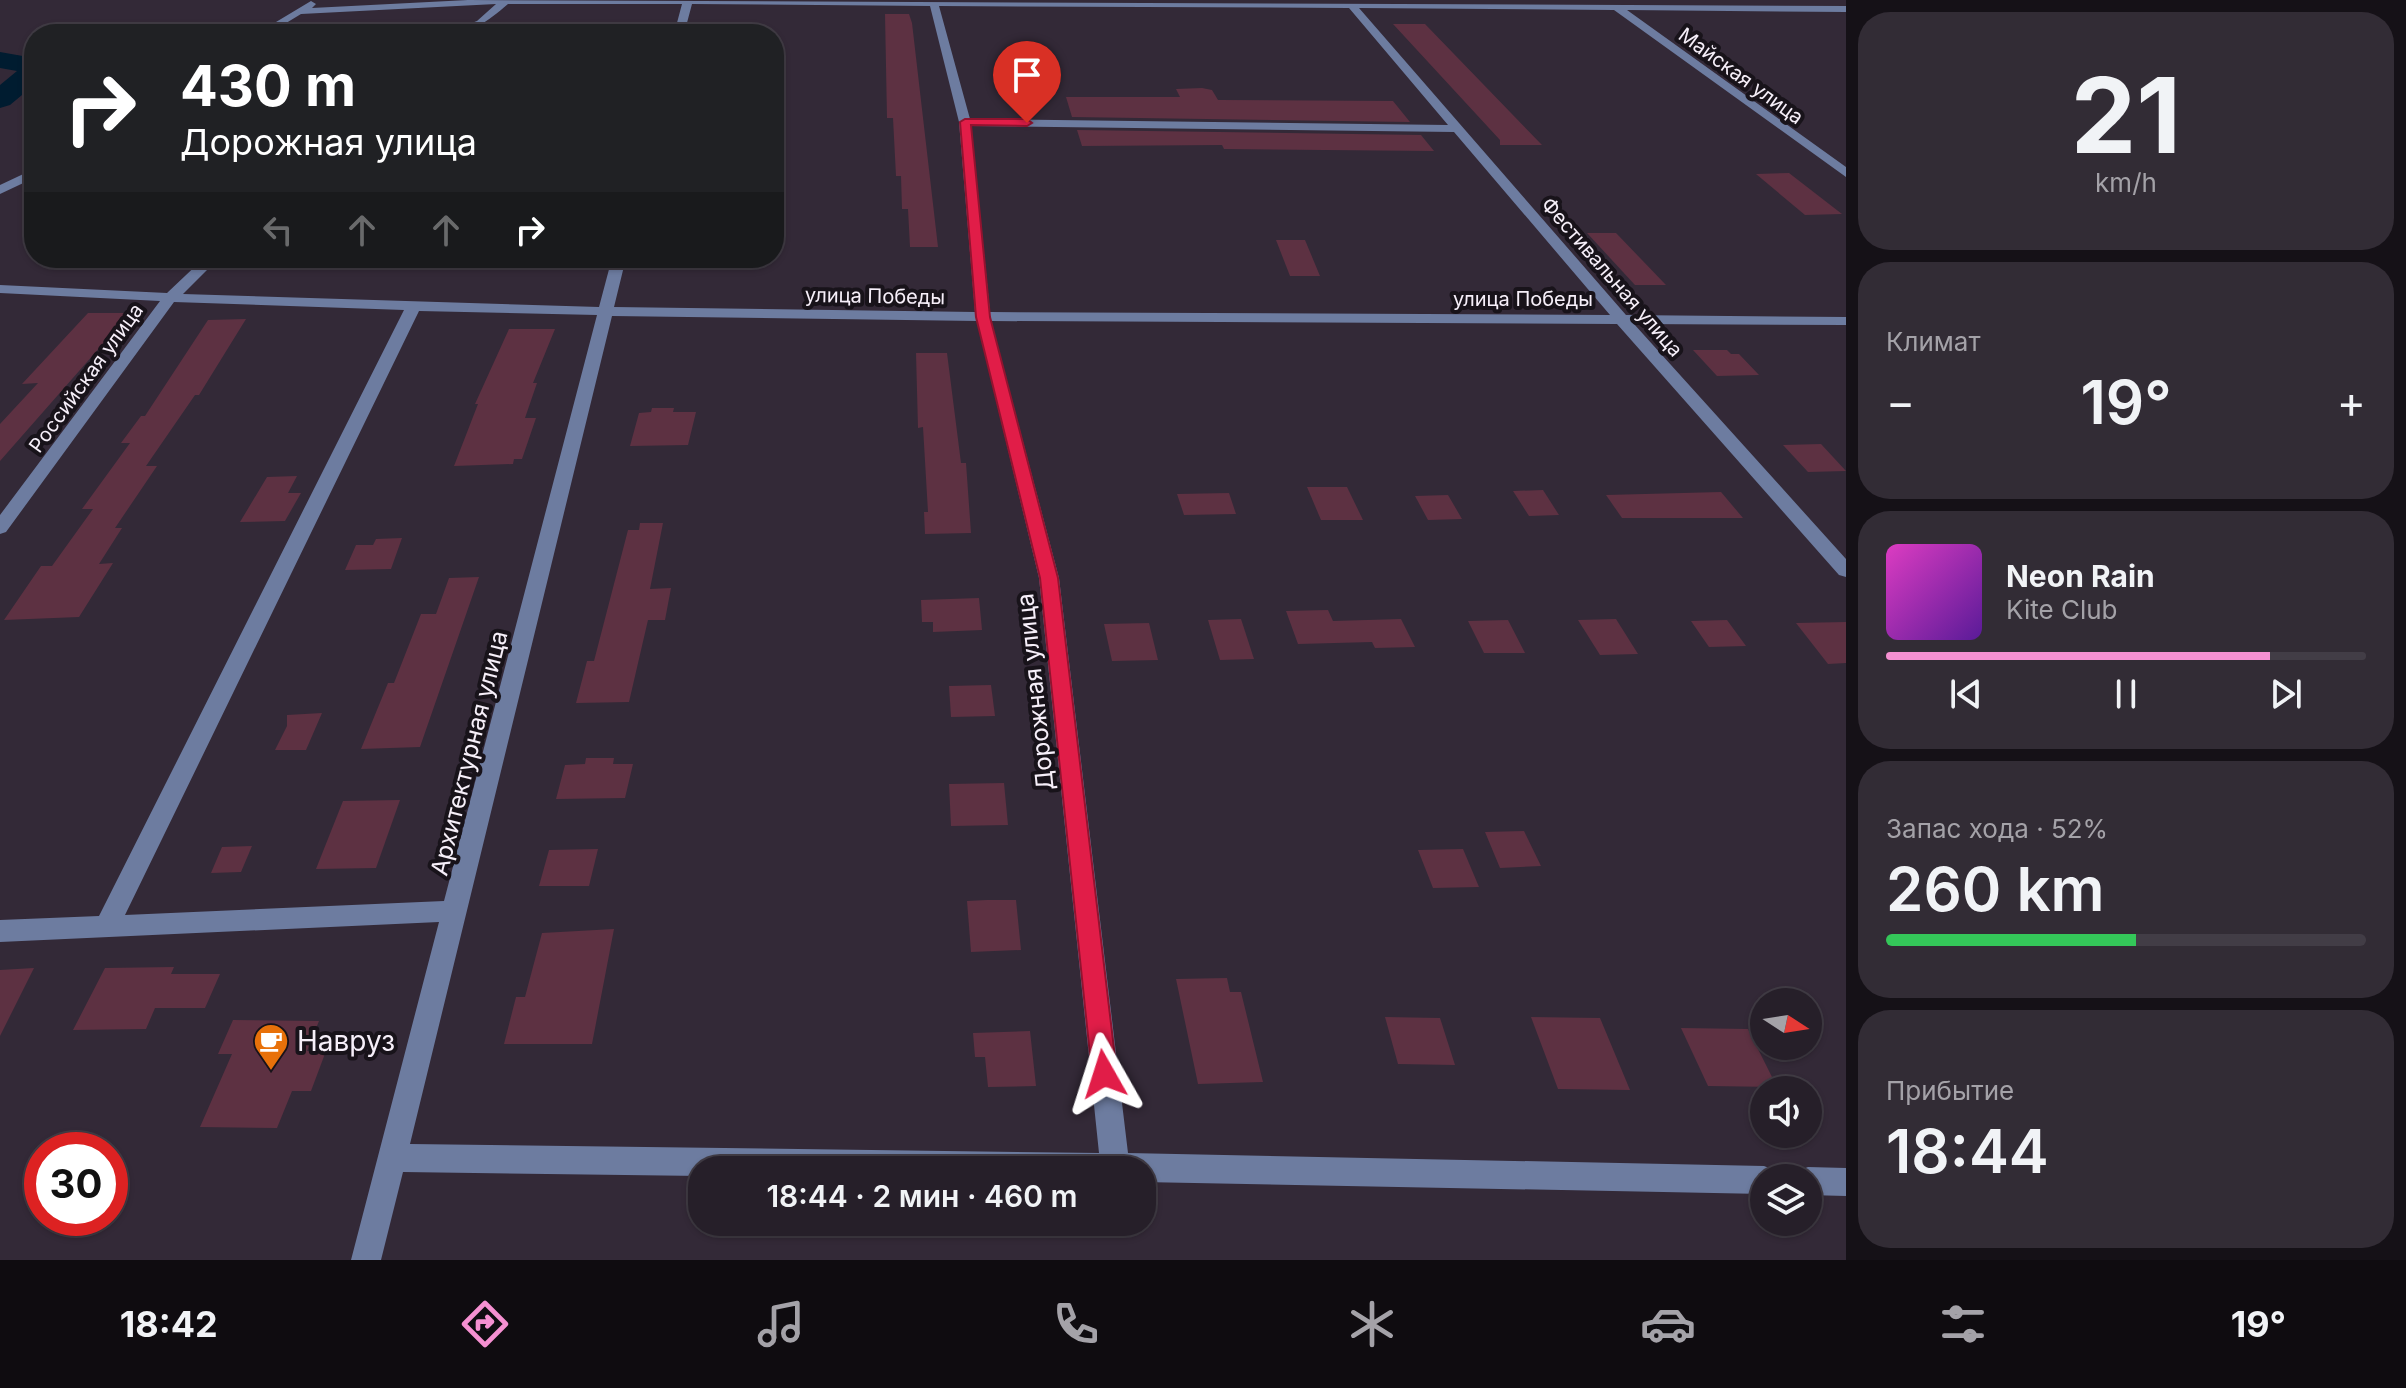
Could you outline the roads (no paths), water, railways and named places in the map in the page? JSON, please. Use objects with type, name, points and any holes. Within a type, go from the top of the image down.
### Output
[{"type":"street","points":[[278,24],[318,0]]},
{"type":"street","points":[[300,11],[506,1],[688,0],[1846,9]]},
{"type":"street","points":[[682,24],[688,0]]},
{"type":"street","points":[[477,24],[506,1]]},
{"type":"street","name":"Дорожная улица","points":[[934,3],[965,122],[983,317],[1049,578],[1114,1156]]},
{"type":"street","name":"Фестивальная улица","points":[[1351,5],[1621,319],[1846,571]]},
{"type":"street","name":"Майская улица","points":[[1616,7],[1846,173]]},
{"type":"street","points":[[965,122],[1457,129]]},
{"type":"street","points":[[0,190],[24,178]]},
{"type":"street","name":"Российская улица","points":[[0,528],[169,299],[202,268]]},
{"type":"street","name":"Архитектурная улица","points":[[366,1260],[616,268]]},
{"type":"street","name":"улица Победы","points":[[0,289],[169,299],[605,312],[1846,321]]},
{"type":"street","points":[[106,928],[414,306]]},
{"type":"street","points":[[0,931],[455,911]]},
{"type":"street","points":[[392,1158],[688,1162]]},
{"type":"street","points":[[1156,1168],[1750,1180]]},
{"type":"street","points":[[1822,1181],[1846,1182]]},
{"type":"waterway","points":[[0,60],[24,64]]},
{"type":"waterway","points":[[0,99],[24,79]]},
{"type":"place","name":"Навруз","points":[[271,1072]]}]
